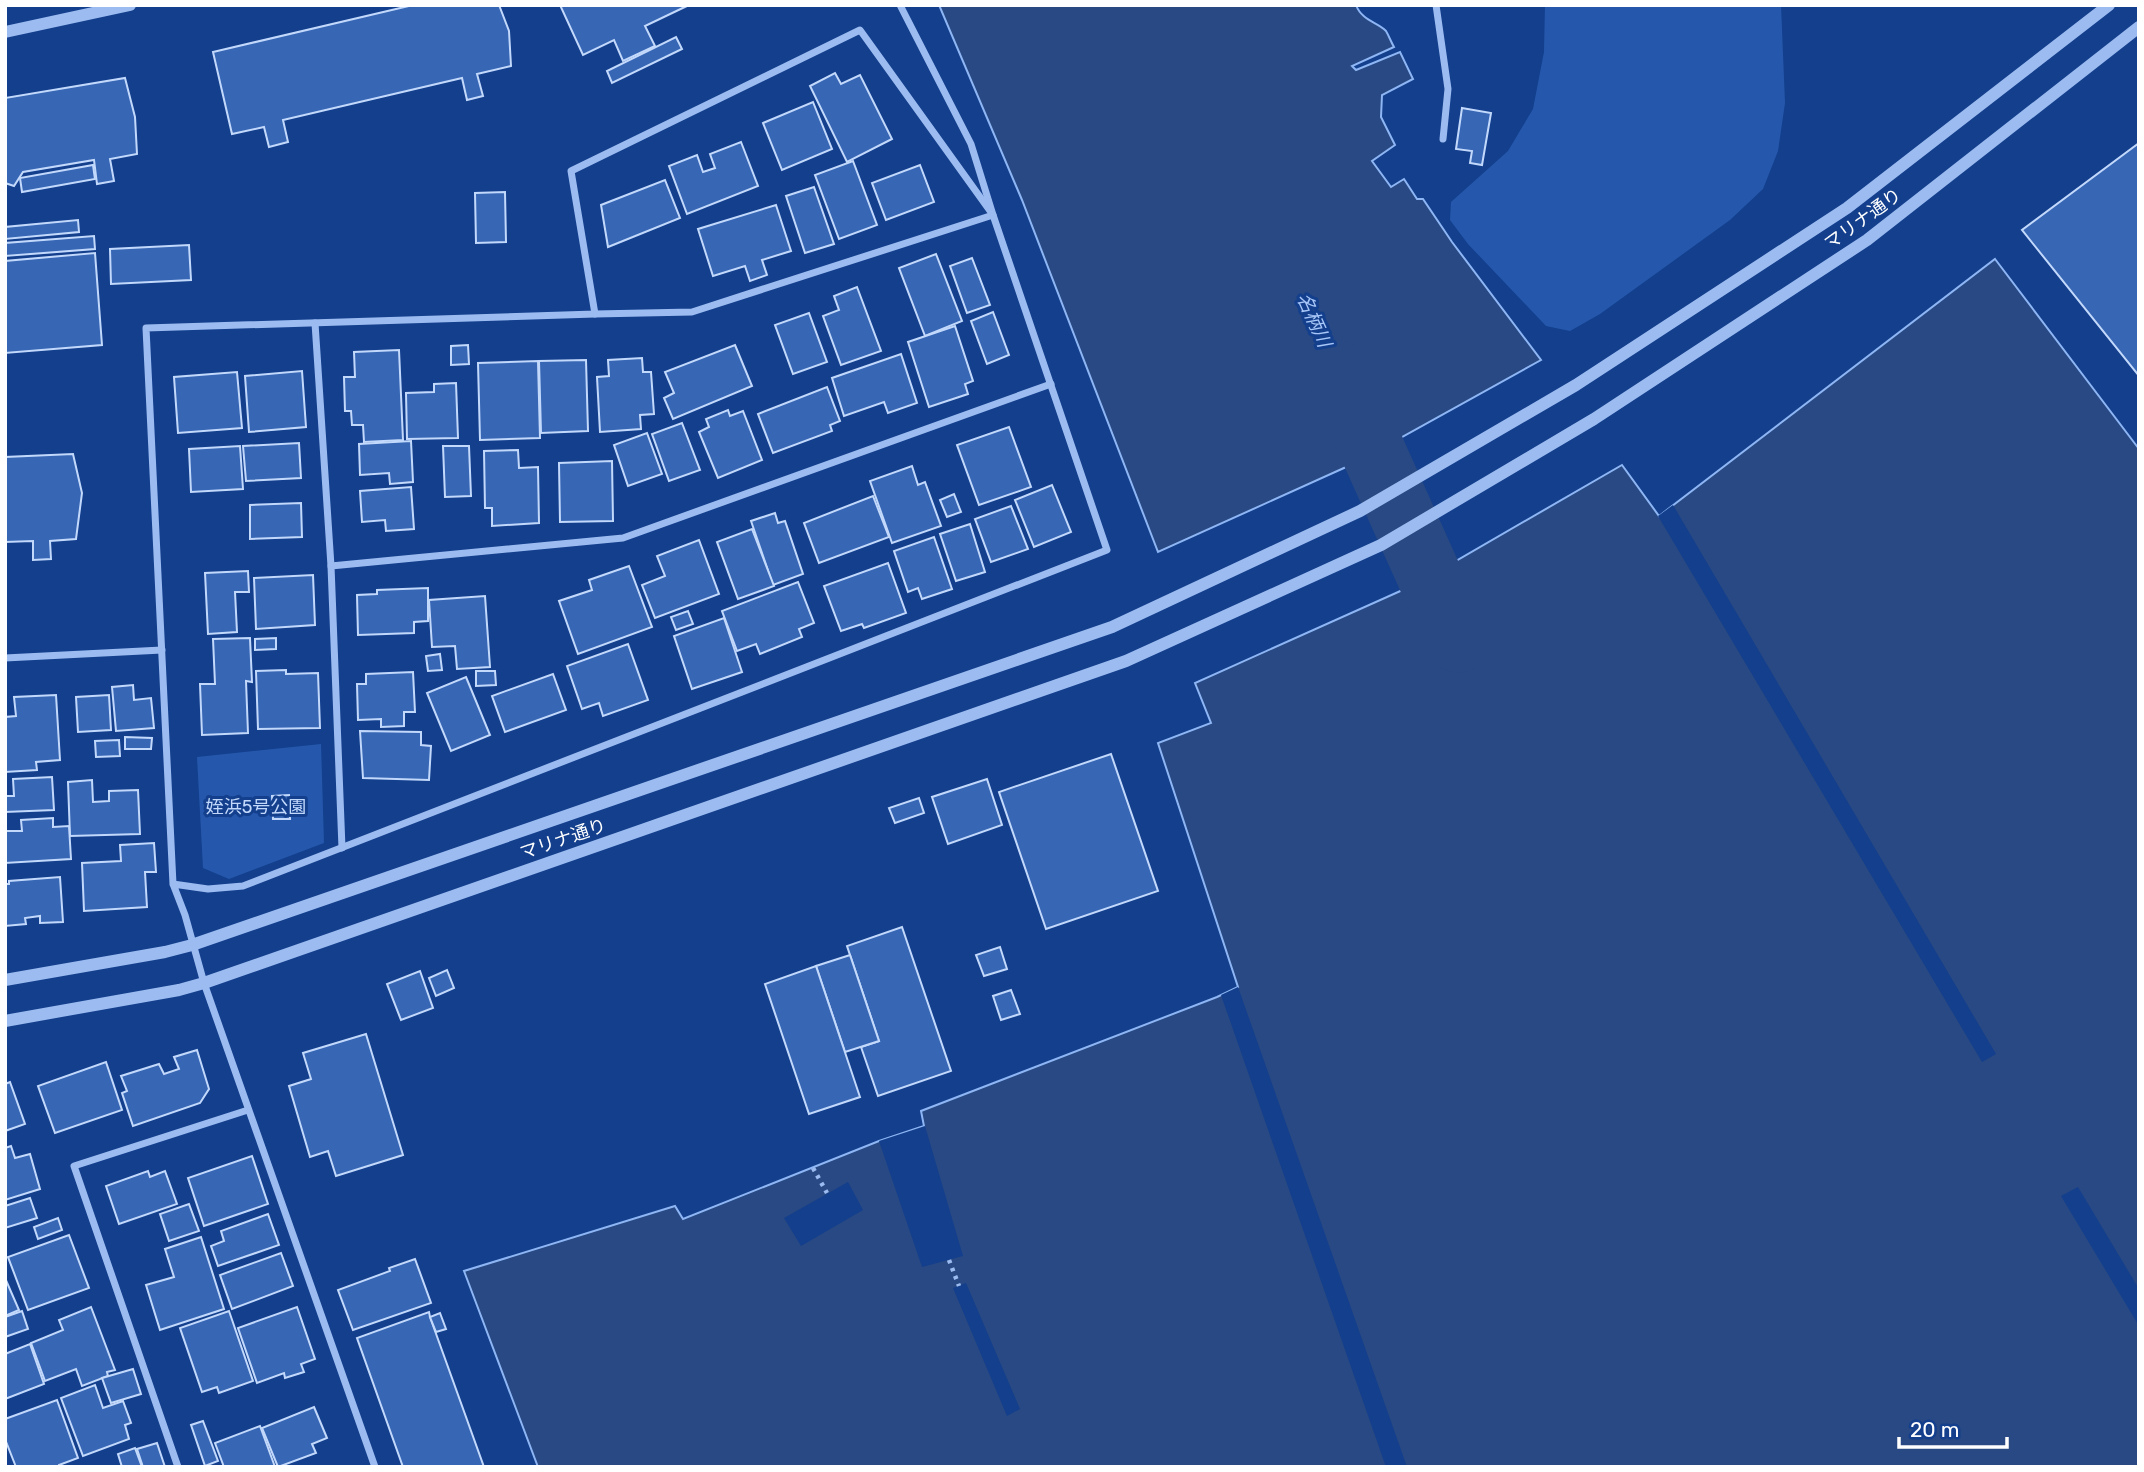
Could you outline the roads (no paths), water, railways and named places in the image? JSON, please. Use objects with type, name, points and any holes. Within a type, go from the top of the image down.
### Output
[{"type":"street","points":[[5,32],[130,5]]},
{"type":"street","points":[[173,884],[208,889],[243,886],[1107,550],[971,144],[900,5]]},
{"type":"street","points":[[1436,5],[1448,89],[1443,139]]},
{"type":"street","name":"マリナ通り","points":[[5,980],[192,945],[1112,627],[1360,511],[1576,385],[1847,208],[2109,5]]},
{"type":"street","name":"マリナ通り","points":[[5,1021],[179,990],[204,983],[1126,661],[1381,545],[1594,419],[1867,240],[2139,27]]},
{"type":"street","points":[[594,314],[571,171],[860,30],[993,215]]},
{"type":"street","points":[[374,1467],[204,983],[185,915],[173,884],[146,328],[692,312],[993,215]]},
{"type":"street","points":[[315,323],[331,566],[342,848]]},
{"type":"street","points":[[331,566],[623,538],[1051,384]]},
{"type":"street","points":[[5,658],[162,650]]},
{"type":"street","points":[[178,1467],[74,1166],[248,1110]]},
{"type":"water","points":[[939,5],[1356,5],[1362,15],[1386,31],[1394,47],[1352,66],[1356,70],[1400,52],[1413,79],[1382,95],[1381,117],[1395,145],[1372,161],[1391,187],[1404,179],[1417,199],[1423,199],[1541,360],[1355,463],[1158,552],[1022,200]]},
{"type":"water","points":[[1995,259],[2139,449],[2139,1467],[538,1467],[464,1271],[675,1206],[683,1219],[879,1141],[924,1126],[921,1111],[1238,987],[1158,743],[1211,723],[1195,683],[1416,584],[1622,465],[1659,516]]},
{"type":"waterway","name":"名柄川","points":[[1338,373],[1458,640]]},
{"type":"park label","name":"姪浜5号公園","points":[[256,807]]}]
